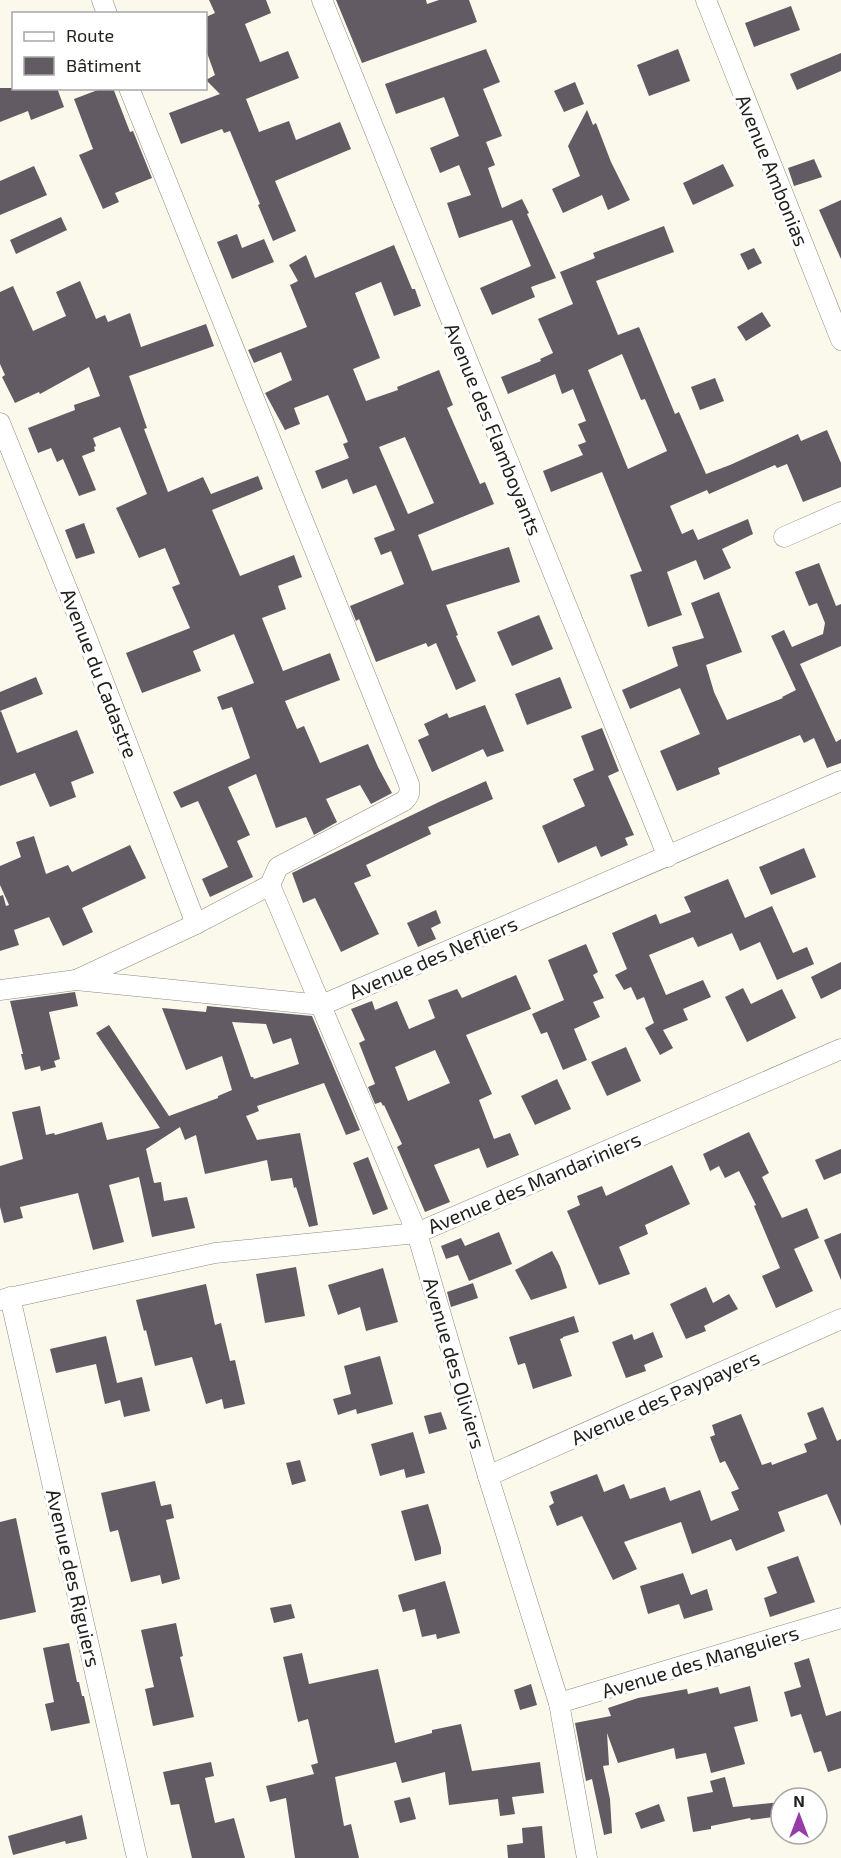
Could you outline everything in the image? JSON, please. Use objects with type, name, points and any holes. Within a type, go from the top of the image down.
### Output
[{"type":"street","name":"Avenue des Flamboyants","points":[[322,0],[668,857]]},
{"type":"street","name":"Avenue Ambonias","points":[[706,0],[841,340]]},
{"type":"street","points":[[76,980],[196,924],[270,885],[278,867],[404,801],[410,794],[409,784],[130,90]]},
{"type":"street","name":"Avenue du Cadastre","points":[[0,423],[86,636],[196,924]]},
{"type":"street","points":[[784,537],[841,512]]},
{"type":"street","name":"Avenue des Nefliers","points":[[0,990],[76,980],[321,1005],[841,781]]},
{"type":"street","name":"Avenue des Oliviers","points":[[270,885],[417,1233],[488,1476],[559,1703],[587,1858]]},
{"type":"street","name":"Avenue des Mandariniers","points":[[5,1299],[215,1253],[417,1233],[841,1049]]},
{"type":"street","name":"Avenue des Riguiers","points":[[5,1299],[136,1858]]},
{"type":"street","name":"Avenue des Paypayers","points":[[488,1476],[841,1319]]},
{"type":"street","name":"Avenue des Manguiers","points":[[559,1703],[841,1618]]},
{"type":"building","points":[[209,0],[266,0],[271,13],[245,24],[260,62],[288,51],[299,78],[246,99],[259,132],[289,121],[296,140],[340,122],[351,149],[275,181],[296,231],[273,241],[230,131],[224,133],[222,129],[181,144],[169,113],[220,94],[207,81],[215,75],[207,53],[207,17],[215,13]]},
{"type":"building","points":[[336,0],[426,0],[427,4],[439,0],[469,0],[477,22],[362,63]]},
{"type":"building","points":[[791,6],[800,30],[754,47],[745,23]]},
{"type":"building","points":[[486,49],[500,82],[483,89],[502,136],[486,142],[495,165],[488,168],[502,208],[522,199],[556,278],[531,287],[535,297],[492,315],[480,288],[531,266],[512,220],[459,238],[447,203],[471,195],[459,165],[440,173],[430,148],[459,136],[444,97],[396,114],[385,84]]},
{"type":"building","points":[[678,49],[690,81],[649,96],[637,65]]},
{"type":"building","points":[[841,53],[841,71],[797,90],[790,74]]},
{"type":"building","points":[[575,82],[584,104],[564,112],[554,91]]},
{"type":"building","points":[[0,88],[58,90],[64,107],[31,120],[28,111],[0,122]]},
{"type":"building","points":[[98,90],[114,90],[130,132],[133,131],[152,178],[115,193],[119,202],[103,209],[79,155],[93,149],[74,99]]},
{"type":"building","points":[[587,110],[593,125],[596,123],[611,162],[630,200],[608,210],[602,195],[563,213],[552,189],[580,176],[568,146]]},
{"type":"building","points":[[814,159],[822,177],[794,186],[788,168]]},
{"type":"building","points":[[723,164],[734,186],[693,205],[683,183]]},
{"type":"building","points":[[34,166],[47,195],[0,215],[0,181]]},
{"type":"building","points":[[841,200],[841,259],[819,210]]},
{"type":"building","points":[[61,217],[67,230],[16,254],[10,240]]},
{"type":"building","points":[[664,226],[674,252],[596,281],[618,335],[639,327],[675,414],[679,412],[706,474],[798,434],[801,441],[827,430],[841,463],[841,487],[803,502],[787,464],[777,468],[775,465],[709,494],[707,490],[670,506],[682,534],[693,529],[698,540],[748,519],[753,534],[722,549],[731,568],[704,580],[696,560],[667,572],[682,615],[648,627],[630,575],[642,571],[602,472],[551,492],[543,471],[583,455],[578,445],[586,442],[578,424],[586,421],[573,389],[562,394],[555,374],[508,394],[501,377],[541,361],[540,359],[553,353],[538,319],[573,304],[560,272],[595,258],[593,253]],"holes":[[[622,354],[641,400],[645,399],[667,451],[628,469],[588,370]]]},
{"type":"building","points":[[237,234],[242,248],[264,239],[274,262],[232,279],[217,242]]},
{"type":"building","points":[[394,245],[421,306],[394,316],[381,282],[355,293],[380,358],[353,369],[366,401],[398,390],[397,387],[439,370],[453,405],[447,408],[480,484],[485,482],[494,504],[418,535],[432,571],[509,547],[520,582],[446,605],[458,635],[456,636],[476,681],[456,690],[436,643],[428,647],[426,643],[376,662],[359,619],[356,621],[350,606],[404,584],[391,551],[381,555],[374,538],[395,530],[376,485],[353,494],[347,479],[322,489],[315,471],[349,458],[343,444],[348,442],[328,395],[294,408],[300,424],[285,430],[265,393],[292,380],[281,352],[254,363],[248,350],[307,327],[290,285],[298,281],[289,265],[306,255],[315,278]],"holes":[[[405,437],[434,503],[408,514],[379,447]]]},
{"type":"building","points":[[754,248],[762,263],[748,270],[740,254]]},
{"type":"building","points":[[80,281],[96,319],[105,315],[108,322],[130,313],[141,347],[206,324],[214,346],[129,376],[147,428],[144,429],[168,492],[203,477],[211,494],[258,476],[263,489],[212,510],[240,576],[294,555],[302,577],[278,586],[286,609],[262,618],[283,671],[330,653],[340,680],[285,701],[297,729],[304,726],[320,763],[368,744],[392,793],[371,804],[360,785],[326,799],[337,822],[314,835],[306,817],[276,828],[256,774],[228,787],[250,835],[237,841],[253,877],[210,897],[202,879],[228,867],[198,801],[181,808],[173,792],[250,758],[232,707],[222,710],[217,697],[254,683],[234,634],[193,651],[201,671],[142,693],[126,653],[190,628],[172,587],[180,584],[165,548],[139,558],[116,508],[147,494],[120,427],[93,438],[95,451],[82,456],[96,490],[79,496],[63,459],[57,462],[51,448],[38,453],[28,428],[75,410],[74,405],[100,396],[89,367],[40,394],[39,392],[15,403],[2,377],[5,375],[0,364],[0,292],[13,286],[33,331],[66,316],[56,292]]},
{"type":"building","points":[[762,312],[771,326],[746,341],[737,327]]},
{"type":"building","points":[[715,378],[724,401],[700,410],[691,387]]},
{"type":"building","points":[[84,523],[95,553],[76,559],[65,530]]},
{"type":"building","points":[[819,563],[836,606],[841,604],[841,646],[800,664],[836,742],[841,739],[841,763],[827,768],[814,738],[804,743],[800,735],[718,768],[720,774],[677,791],[660,751],[700,734],[680,688],[630,709],[622,690],[678,666],[672,647],[704,638],[691,603],[719,592],[742,652],[706,665],[714,692],[727,720],[783,698],[796,690],[771,636],[784,630],[792,647],[823,634],[825,623],[817,603],[809,606],[795,572]]},
{"type":"building","points":[[539,615],[553,649],[512,666],[497,632]]},
{"type":"building","points":[[36,677],[43,694],[0,711],[0,692]]},
{"type":"building","points":[[560,677],[572,708],[527,725],[515,694]]},
{"type":"building","points":[[485,705],[504,751],[487,757],[483,749],[432,772],[418,740],[429,735],[424,724],[447,713],[449,718]]},
{"type":"building","points":[[1,711],[17,753],[77,730],[94,773],[71,782],[76,797],[50,807],[35,773],[0,786]]},
{"type":"building","points":[[602,728],[619,771],[608,776],[634,835],[625,838],[628,845],[601,857],[596,846],[558,863],[542,826],[585,806],[573,779],[594,770],[581,736]]},
{"type":"building","points":[[486,781],[493,799],[428,827],[431,834],[366,865],[371,876],[354,883],[379,934],[341,952],[315,898],[303,903],[292,873]]},
{"type":"building","points":[[34,836],[46,874],[68,865],[72,872],[130,845],[146,878],[82,908],[93,932],[63,946],[49,917],[14,930],[19,945],[0,951],[0,896],[3,895],[6,906],[9,905],[0,885],[0,866],[21,857],[16,842]]},
{"type":"building","points":[[804,848],[816,877],[771,895],[759,867]]},
{"type":"building","points":[[728,879],[745,918],[772,906],[793,953],[807,947],[814,964],[777,980],[760,942],[740,951],[732,933],[698,947],[693,937],[649,955],[666,995],[703,980],[711,997],[683,1009],[688,1020],[663,1030],[673,1048],[660,1055],[645,1028],[654,1023],[644,997],[637,1000],[631,987],[624,990],[615,975],[627,969],[612,933],[656,914],[660,924],[691,912],[684,897]]},
{"type":"building","points":[[436,910],[441,923],[431,928],[436,939],[418,947],[407,923]]},
{"type":"building","points":[[586,944],[598,972],[593,975],[604,998],[593,1002],[600,1017],[574,1029],[587,1060],[563,1070],[547,1032],[541,1034],[532,1014],[564,1000],[548,960]]},
{"type":"building","points":[[841,962],[841,989],[821,999],[811,977]]},
{"type":"building","points":[[516,975],[531,1009],[466,1035],[492,1094],[479,1100],[494,1139],[510,1133],[519,1155],[487,1168],[479,1148],[434,1165],[450,1202],[425,1212],[397,1147],[402,1144],[384,1105],[381,1102],[375,1104],[368,1087],[375,1084],[359,1043],[365,1040],[351,1009],[372,1001],[375,1010],[397,1001],[409,1029],[435,1018],[428,1000],[457,989],[462,998]],"holes":[[[435,1050],[450,1083],[408,1101],[395,1067]]]},
{"type":"building","points":[[743,988],[751,1004],[782,989],[796,1018],[747,1042],[725,997]]},
{"type":"building","points":[[75,992],[78,1006],[49,1012],[60,1059],[54,1061],[56,1067],[41,1071],[40,1066],[25,1070],[10,1001]]},
{"type":"building","points":[[207,1006],[312,1016],[360,1130],[346,1135],[324,1083],[257,1106],[259,1111],[246,1116],[257,1140],[300,1133],[318,1225],[309,1227],[292,1178],[271,1181],[267,1160],[205,1174],[196,1135],[185,1140],[180,1127],[146,1149],[154,1183],[161,1182],[164,1201],[187,1197],[195,1228],[152,1237],[139,1177],[109,1185],[124,1242],[93,1250],[78,1193],[20,1207],[23,1218],[4,1223],[0,1207],[0,1166],[23,1159],[12,1112],[40,1106],[46,1135],[54,1133],[55,1135],[102,1122],[107,1140],[160,1128],[96,1033],[109,1025],[169,1116],[218,1098],[232,1090],[222,1056],[186,1070],[162,1008],[206,1012]],"holes":[[[232,1022],[266,1024],[273,1044],[291,1038],[299,1064],[254,1079],[251,1077]]]},
{"type":"building","points":[[626,1047],[641,1081],[607,1096],[591,1062]]},
{"type":"building","points":[[557,1079],[571,1109],[535,1125],[521,1096]]},
{"type":"building","points":[[749,1132],[769,1173],[762,1177],[782,1218],[807,1208],[819,1238],[794,1249],[813,1291],[776,1308],[762,1276],[780,1268],[754,1206],[756,1205],[739,1171],[725,1178],[719,1166],[710,1171],[703,1154]]},
{"type":"building","points":[[841,1149],[841,1173],[824,1180],[815,1160]]},
{"type":"building","points":[[368,1157],[388,1209],[373,1215],[353,1163]]},
{"type":"building","points":[[672,1165],[690,1204],[645,1225],[648,1234],[619,1247],[630,1274],[599,1285],[567,1211],[580,1205],[577,1196],[602,1186],[606,1196]]},
{"type":"building","points":[[499,1232],[512,1264],[469,1281],[458,1255],[446,1259],[441,1246],[461,1238],[465,1246]]},
{"type":"building","points":[[841,1233],[841,1280],[824,1240]]},
{"type":"building","points":[[552,1251],[567,1288],[531,1300],[515,1270]]},
{"type":"building","points":[[296,1267],[305,1316],[265,1323],[256,1274]]},
{"type":"building","points":[[383,1268],[398,1322],[366,1331],[360,1307],[338,1315],[328,1285]]},
{"type":"building","points":[[473,1283],[478,1298],[451,1307],[447,1292]]},
{"type":"building","points":[[206,1284],[215,1325],[221,1323],[230,1361],[235,1360],[245,1404],[224,1409],[222,1399],[206,1404],[192,1357],[155,1366],[136,1300]]},
{"type":"building","points":[[706,1287],[713,1303],[729,1294],[738,1309],[704,1326],[706,1331],[686,1339],[670,1304]]},
{"type":"building","points":[[574,1316],[579,1332],[560,1339],[572,1376],[533,1389],[525,1363],[518,1365],[509,1337]]},
{"type":"building","points":[[653,1332],[663,1357],[644,1365],[646,1371],[626,1378],[612,1342],[632,1334],[634,1340]]},
{"type":"building","points":[[106,1336],[117,1383],[142,1377],[150,1411],[124,1417],[120,1400],[105,1404],[96,1364],[56,1373],[50,1349]]},
{"type":"building","points":[[380,1356],[393,1404],[357,1414],[356,1409],[338,1415],[333,1399],[351,1394],[344,1366]]},
{"type":"building","points":[[823,1407],[837,1441],[841,1439],[841,1526],[827,1494],[778,1512],[785,1531],[736,1551],[731,1539],[692,1554],[681,1522],[624,1542],[637,1569],[613,1580],[582,1516],[557,1526],[549,1506],[554,1503],[550,1492],[597,1474],[604,1492],[624,1484],[630,1499],[665,1487],[670,1501],[700,1490],[711,1521],[739,1510],[731,1492],[739,1489],[725,1461],[720,1463],[710,1437],[715,1435],[712,1425],[741,1414],[762,1465],[771,1462],[772,1465],[807,1452],[804,1444],[817,1439],[807,1413]]},
{"type":"building","points":[[441,1412],[447,1429],[429,1434],[424,1416]]},
{"type":"building","points":[[413,1432],[425,1473],[406,1478],[404,1469],[380,1476],[371,1444]]},
{"type":"building","points":[[300,1460],[306,1481],[292,1485],[286,1463]]},
{"type":"building","points":[[155,1481],[161,1506],[171,1504],[174,1518],[166,1520],[180,1579],[162,1584],[160,1575],[131,1582],[118,1530],[110,1532],[101,1493]]},
{"type":"building","points":[[428,1504],[441,1554],[415,1561],[401,1511]]},
{"type":"building","points":[[16,1518],[36,1612],[0,1620],[0,1522]]},
{"type":"building","points":[[798,1556],[815,1602],[770,1617],[764,1598],[777,1593],[767,1567]]},
{"type":"building","points":[[683,1573],[691,1595],[707,1589],[713,1610],[684,1619],[679,1604],[648,1614],[640,1586]]},
{"type":"building","points":[[445,1581],[460,1633],[437,1639],[436,1634],[422,1637],[415,1609],[403,1612],[398,1595]]},
{"type":"building","points":[[291,1604],[295,1618],[274,1623],[270,1608]]},
{"type":"building","points":[[176,1623],[183,1656],[180,1657],[194,1717],[153,1726],[145,1689],[154,1687],[141,1630]]},
{"type":"building","points":[[69,1643],[77,1682],[84,1696],[90,1723],[51,1731],[45,1704],[54,1702],[43,1648]]},
{"type":"building","points":[[302,1653],[309,1684],[378,1669],[395,1743],[432,1733],[432,1730],[461,1724],[472,1771],[540,1762],[544,1793],[512,1797],[515,1814],[500,1816],[498,1799],[449,1805],[445,1772],[402,1783],[396,1762],[335,1777],[344,1826],[351,1824],[359,1858],[295,1858],[286,1798],[270,1802],[266,1786],[314,1774],[311,1765],[318,1763],[308,1719],[298,1722],[283,1657]]},
{"type":"building","points":[[809,1658],[826,1716],[841,1711],[841,1768],[828,1772],[821,1751],[814,1753],[801,1714],[791,1717],[784,1692],[801,1687],[794,1663]]},
{"type":"building","points":[[531,1684],[537,1705],[520,1710],[514,1690]]},
{"type":"building","points":[[750,1686],[758,1721],[734,1727],[745,1764],[711,1773],[706,1753],[676,1759],[674,1748],[618,1763],[607,1733],[609,1765],[603,1766],[610,1799],[612,1833],[604,1835],[592,1779],[586,1781],[575,1723],[611,1716],[608,1708],[638,1698],[687,1689],[688,1694],[718,1687],[720,1694]]},
{"type":"building","points":[[211,1762],[214,1776],[205,1778],[215,1823],[234,1818],[245,1858],[192,1858],[179,1804],[171,1805],[163,1772]]},
{"type":"building","points":[[725,1777],[733,1807],[769,1803],[769,1818],[751,1820],[750,1818],[693,1832],[687,1797],[713,1792],[710,1781]]},
{"type":"building","points":[[410,1797],[416,1819],[400,1823],[394,1801]]},
{"type":"building","points":[[659,1804],[665,1821],[641,1829],[635,1813]]},
{"type":"building","points":[[82,1815],[87,1839],[66,1844],[65,1841],[13,1855],[8,1836]]},
{"type":"building","points":[[542,1826],[545,1858],[508,1858],[507,1845],[523,1843],[522,1828]]}]
